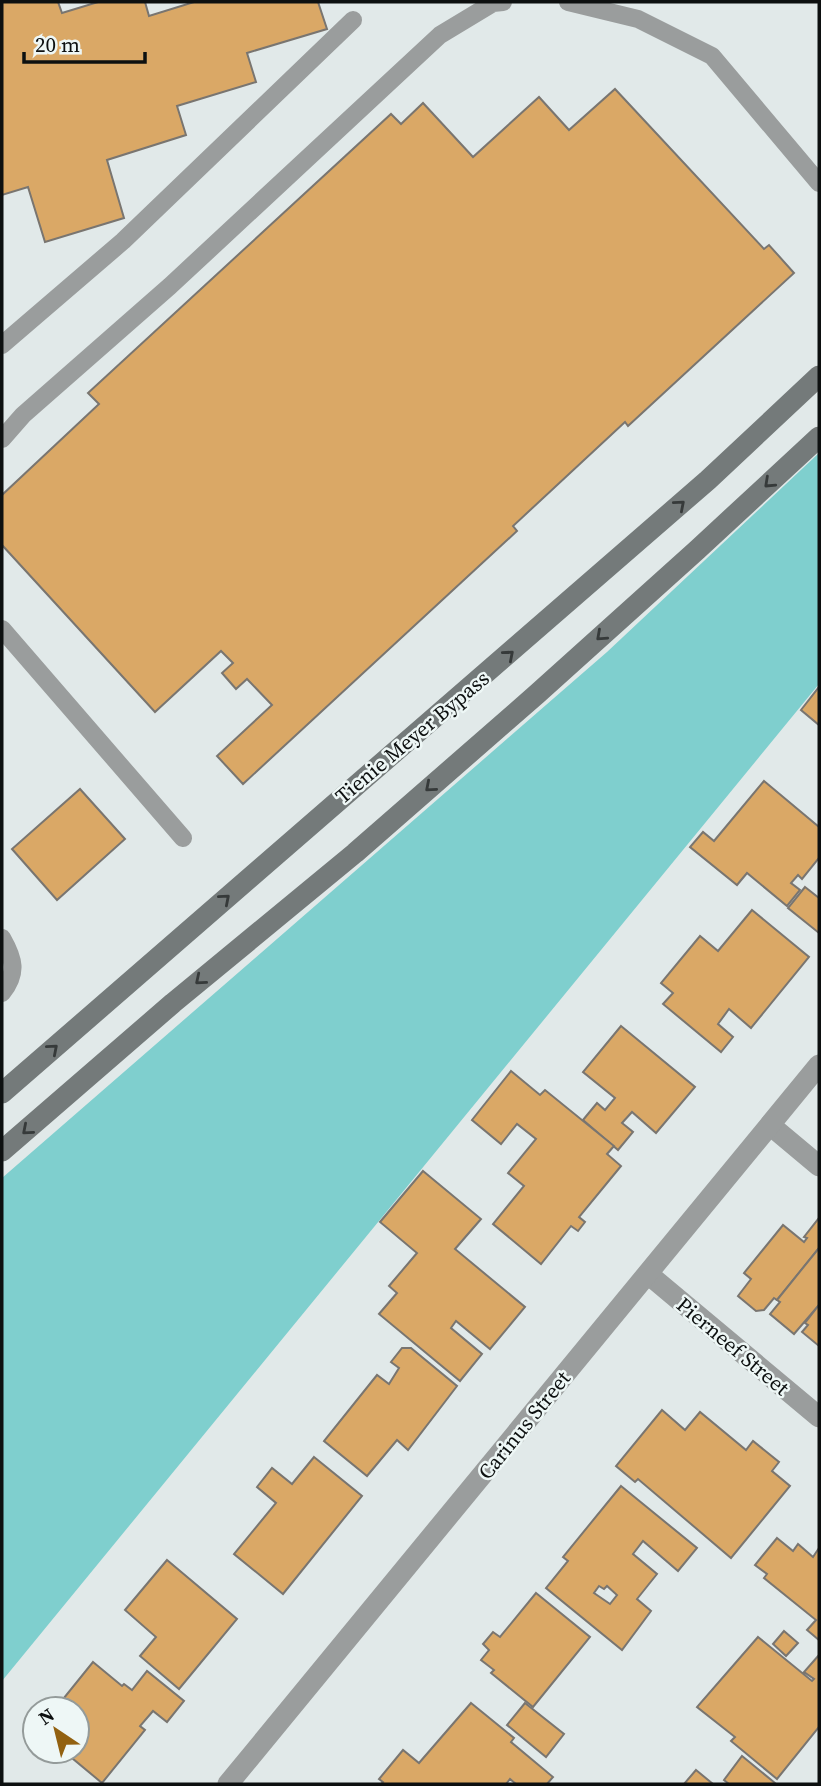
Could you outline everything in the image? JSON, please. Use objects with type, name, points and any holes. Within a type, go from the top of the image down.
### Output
[{"type":"street","name":"Tienie Meyer Bypass","points":[[2,1093],[698,489],[819,376]]},
{"type":"street","points":[[2,1151],[173,1003],[355,853],[527,703],[819,437]]},
{"type":"street","name":"Carinus Street","points":[[228,1784],[819,1065]]},
{"type":"street","points":[[770,1125],[819,1166]]},
{"type":"street","name":"Pierneef Street","points":[[648,1274],[819,1417]]},
{"type":"lane","points":[[2,439],[23,415],[170,286],[440,35],[493,3],[503,2]]},
{"type":"lane","points":[[568,2],[638,19],[712,56],[819,183]]},
{"type":"lane","points":[[2,345],[123,240],[352,20]]},
{"type":"lane","points":[[2,629],[183,838]]},
{"type":"lane","points":[[2,939],[11,954],[13,973],[2,993]]},
{"type":"shaded area","points":[[819,453],[819,684],[2,1681],[2,1178],[607,652]]},
{"type":"building","points":[[2,2],[58,2],[62,13],[98,2],[145,2],[149,16],[194,2],[318,2],[327,29],[247,53],[256,82],[177,106],[186,135],[107,160],[124,218],[45,242],[28,187],[2,195]]},
{"type":"building","points":[[615,89],[764,249],[769,245],[794,273],[628,426],[625,422],[513,526],[517,531],[243,784],[217,756],[272,705],[247,679],[236,689],[222,673],[233,663],[221,651],[155,712],[2,545],[2,495],[99,404],[88,393],[391,114],[401,124],[423,103],[473,157],[539,97],[569,130]]},
{"type":"building","points":[[819,687],[819,725],[801,710]]},
{"type":"building","points":[[764,781],[819,827],[819,858],[802,879],[798,875],[791,883],[800,890],[787,906],[747,873],[737,885],[690,847],[703,832],[714,841]]},
{"type":"building","points":[[80,789],[125,839],[57,900],[12,849]]},
{"type":"building","points":[[805,887],[819,898],[819,933],[788,908]]},
{"type":"building","points":[[752,910],[809,957],[751,1028],[729,1009],[718,1024],[733,1037],[721,1052],[663,1004],[673,993],[661,983],[700,936],[718,951]]},
{"type":"building","points":[[621,1026],[695,1087],[656,1133],[632,1112],[622,1123],[633,1132],[618,1150],[583,1120],[597,1103],[605,1110],[615,1098],[583,1072]]},
{"type":"building","points":[[511,1071],[540,1095],[545,1090],[614,1146],[607,1154],[621,1166],[579,1217],[585,1222],[578,1231],[571,1226],[541,1264],[493,1224],[524,1186],[508,1173],[536,1139],[517,1124],[501,1144],[472,1120]]},
{"type":"building","points":[[423,1171],[481,1219],[455,1249],[525,1307],[490,1349],[456,1321],[451,1328],[482,1354],[460,1381],[379,1314],[397,1293],[389,1286],[417,1253],[380,1222]]},
{"type":"building","points":[[819,1218],[819,1248],[777,1300],[774,1298],[764,1310],[756,1311],[738,1296],[751,1279],[744,1273],[783,1225],[804,1242],[807,1238],[804,1237]]},
{"type":"building","points":[[819,1248],[819,1305],[794,1334],[770,1314],[780,1302],[777,1300]]},
{"type":"building","points":[[819,1305],[819,1346],[802,1332],[808,1325],[805,1323]]},
{"type":"building","points":[[402,1348],[411,1348],[457,1386],[408,1450],[397,1440],[367,1476],[324,1441],[377,1375],[389,1384],[399,1368],[391,1362]]},
{"type":"building","points":[[662,1410],[685,1430],[700,1412],[746,1450],[753,1441],[779,1462],[772,1471],[790,1486],[731,1558],[638,1479],[635,1482],[616,1466]]},
{"type":"building","points":[[314,1457],[362,1496],[283,1594],[234,1554],[276,1503],[257,1487],[272,1468],[292,1484]]},
{"type":"building","points":[[621,1486],[697,1548],[678,1571],[643,1541],[633,1554],[657,1574],[637,1599],[651,1611],[622,1650],[546,1588],[568,1561],[563,1557]],"holes":[[[599,1586],[604,1589],[607,1586],[617,1595],[610,1604],[594,1593]]]},
{"type":"building","points":[[777,1538],[793,1551],[798,1544],[813,1557],[819,1548],[819,1640],[807,1630],[816,1620],[764,1578],[767,1574],[755,1565]]},
{"type":"building","points":[[167,1560],[237,1619],[179,1689],[140,1656],[156,1637],[125,1610]]},
{"type":"building","points":[[536,1593],[590,1637],[533,1707],[491,1673],[494,1670],[481,1660],[489,1650],[483,1644],[493,1632],[500,1637]]},
{"type":"building","points":[[784,1631],[798,1643],[786,1656],[773,1644]]},
{"type":"building","points":[[758,1637],[812,1681],[814,1679],[804,1672],[819,1655],[819,1727],[777,1779],[731,1741],[735,1737],[697,1707]]},
{"type":"building","points":[[93,1662],[122,1686],[124,1684],[132,1690],[147,1671],[184,1701],[167,1722],[153,1711],[140,1726],[145,1730],[102,1783],[80,1765],[91,1765],[91,1695],[66,1695]]},
{"type":"building","points":[[471,1703],[514,1738],[511,1742],[553,1777],[547,1784],[516,1784],[510,1779],[506,1784],[381,1784],[383,1782],[379,1779],[403,1750],[419,1763]]},
{"type":"building","points":[[525,1703],[564,1734],[546,1757],[507,1725]]},
{"type":"building","points":[[742,1756],[775,1783],[729,1784],[724,1780]]},
{"type":"building","points":[[696,1770],[713,1784],[684,1784]]}]
